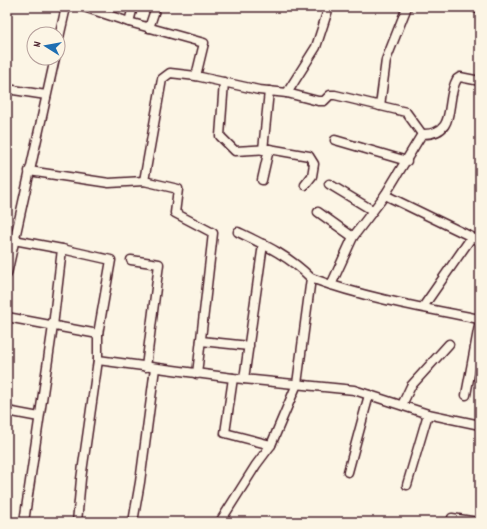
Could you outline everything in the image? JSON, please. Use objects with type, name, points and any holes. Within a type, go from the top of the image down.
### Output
[{"type":"street","points":[[62,26],[66,7]]},
{"type":"street","points":[[84,7],[129,22],[204,43],[196,76]]},
{"type":"street","points":[[129,22],[133,7]]},
{"type":"street","points":[[149,28],[156,7]]},
{"type":"street","points":[[287,93],[316,47],[329,7]]},
{"type":"street","points":[[380,106],[386,60],[406,7]]},
{"type":"street","points":[[474,7],[480,10]]},
{"type":"street","points":[[7,274],[53,66]]},
{"type":"street","points":[[144,181],[162,79],[170,73],[196,76],[269,91],[287,93],[321,102],[330,95],[335,95],[406,112],[422,134]]},
{"type":"street","points":[[422,134],[438,132],[445,125],[457,79],[460,77],[480,81]]},
{"type":"street","points":[[224,82],[220,136],[235,151],[266,150],[309,156],[314,164],[312,176],[305,185]]},
{"type":"street","points":[[7,89],[46,95]]},
{"type":"street","points":[[262,180],[266,150],[269,91]]},
{"type":"street","points":[[331,285],[353,237],[372,210],[385,195],[422,134]]},
{"type":"street","points":[[335,140],[406,161]]},
{"type":"street","points":[[29,171],[109,183],[144,181],[178,189],[174,212],[213,233],[197,374]]},
{"type":"street","points":[[329,184],[372,210]]},
{"type":"street","points":[[385,195],[471,238],[480,241]]},
{"type":"street","points":[[318,212],[353,237]]},
{"type":"street","points":[[238,232],[287,257],[311,278],[331,285],[480,319],[466,395]]},
{"type":"street","points":[[423,307],[471,238]]},
{"type":"street","points":[[14,240],[111,260],[98,334],[98,360],[81,479],[77,522]]},
{"type":"street","points":[[244,379],[263,244]]},
{"type":"street","points":[[24,522],[53,326],[62,249]]},
{"type":"street","points":[[131,260],[159,264],[146,367]]},
{"type":"street","points":[[220,522],[271,445],[298,384],[311,278]]},
{"type":"street","points":[[7,317],[98,334]]},
{"type":"street","points":[[201,341],[249,346]]},
{"type":"street","points":[[402,405],[411,386],[449,344]]},
{"type":"street","points":[[98,360],[197,374],[354,390],[428,414],[480,425]]},
{"type":"street","points":[[133,522],[140,482],[155,368]]},
{"type":"street","points":[[233,378],[225,433],[271,445]]},
{"type":"street","points":[[348,472],[370,395]]},
{"type":"street","points":[[7,411],[39,416]]},
{"type":"street","points":[[407,485],[428,414]]},
{"type":"street","points":[[452,518],[478,522]]}]
